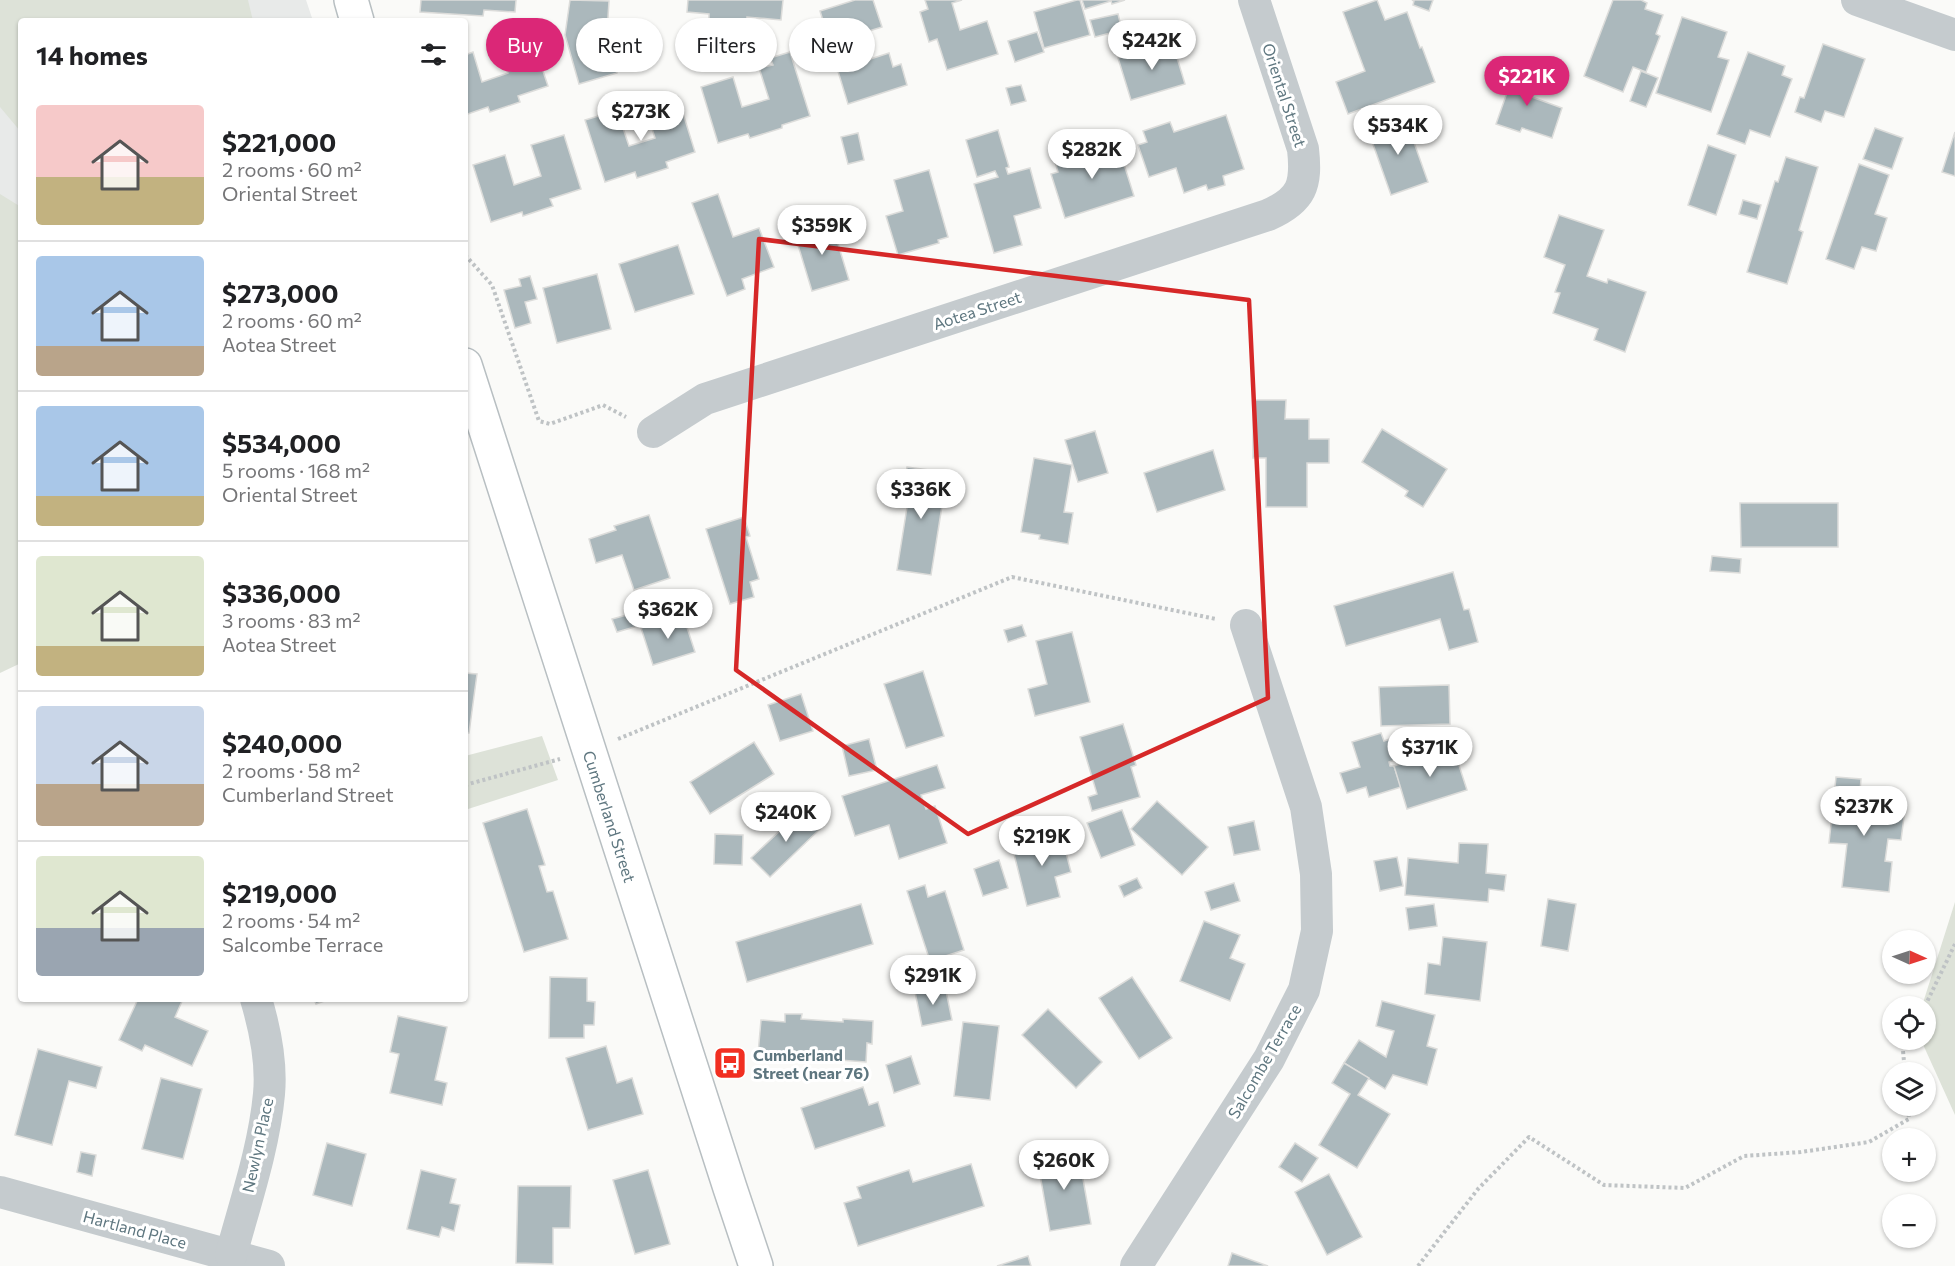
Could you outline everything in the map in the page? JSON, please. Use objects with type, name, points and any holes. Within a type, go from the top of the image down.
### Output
[{"type":"main road","points":[[351,0],[356,18]]},
{"type":"main road","name":"Cumberland Street","points":[[468,374],[756,1266]]},
{"type":"street","name":"Oriental Street","points":[[1254,0],[1303,149],[1305,171],[1300,191]]},
{"type":"street","points":[[1857,0],[1955,35]]},
{"type":"street","name":"Aotea Street","points":[[653,432],[705,399],[1268,215],[1284,208],[1300,191]]},
{"type":"street","name":"Salcombe Terrace","points":[[1136,1266],[1269,1059],[1304,990],[1317,931],[1316,874],[1306,807],[1246,625]]},
{"type":"street","name":"Newlyn Place","points":[[231,1255],[260,1146],[270,1093],[265,1028],[257,1002]]},
{"type":"street","name":"Hartland Place","points":[[0,1192],[269,1266]]},
{"type":"path","points":[[468,258],[492,285],[539,421],[550,424],[603,405],[653,432]]},
{"type":"path","points":[[468,784],[589,751],[1012,577],[1246,625]]},
{"type":"path","points":[[1930,996],[1955,944]]},
{"type":"path","points":[[1418,1266],[1478,1189],[1529,1137],[1604,1185],[1685,1188],[1744,1156],[1801,1152],[1869,1142],[1909,1119],[1909,1116]]},
{"type":"highlighted area","points":[[759,239],[1249,300],[1268,698],[968,834],[736,670]]},
{"type":"shaded area","points":[[0,0],[306,0],[312,18],[18,18],[18,266],[0,256]]},
{"type":"shaded area","points":[[0,0],[248,0],[252,18],[18,18],[18,128],[0,107]]},
{"type":"shaded area","points":[[0,194],[18,205],[18,664],[0,673]]},
{"type":"shaded area","points":[[542,736],[558,780],[468,809],[468,755]]},
{"type":"shaded area","points":[[1955,902],[1955,1115],[1936,1073],[1936,1062],[1931,1062],[1926,1050],[1936,1050],[1936,996],[1925,996],[1929,984],[1936,984],[1936,962]]},
{"type":"building","points":[[421,0],[516,0],[515,12],[484,10],[483,16],[420,12]]},
{"type":"building","points":[[570,0],[609,1],[608,18],[576,18],[576,72],[617,73],[579,84],[565,35]]},
{"type":"building","points":[[688,0],[783,0],[781,20],[747,17],[709,18],[709,14],[687,12]]},
{"type":"building","points":[[855,0],[873,0],[882,27],[875,29],[875,18],[822,18],[820,11]]},
{"type":"building","points":[[925,0],[962,0],[952,3],[960,30],[987,21],[998,54],[947,70],[937,39],[929,42],[920,12],[928,9]]},
{"type":"building","points":[[1080,0],[1090,35],[1044,48],[1034,12]]},
{"type":"building","points":[[1082,0],[1125,0],[1112,4],[1111,1],[1085,9]]},
{"type":"building","points":[[1377,0],[1385,20],[1407,12],[1435,82],[1348,114],[1336,82],[1365,71],[1343,12]]},
{"type":"building","points":[[1412,0],[1433,0],[1429,11],[1413,5]]},
{"type":"building","points":[[1613,0],[1641,0],[1647,3],[1645,9],[1663,15],[1656,34],[1660,36],[1646,72],[1633,67],[1623,92],[1584,76]]},
{"type":"building","points":[[1118,14],[1122,30],[1095,37],[1090,20]]},
{"type":"building","points":[[1682,17],[1727,32],[1718,57],[1729,60],[1711,112],[1656,93]]},
{"type":"building","points":[[1037,32],[1044,52],[1015,62],[1008,41]]},
{"type":"building","points":[[1172,41],[1185,84],[1131,100],[1118,58]]},
{"type":"building","points":[[1823,44],[1865,59],[1844,117],[1825,111],[1821,122],[1795,112],[1800,97],[1804,98]]},
{"type":"building","points":[[473,52],[482,82],[508,73],[543,72],[548,86],[518,96],[520,102],[490,112],[488,107],[468,114],[468,54]]},
{"type":"building","points":[[789,52],[789,72],[796,72],[810,116],[750,138],[748,134],[718,143],[701,87],[733,77],[742,107],[769,99],[760,72],[777,72],[777,56]]},
{"type":"building","points":[[1748,52],[1785,66],[1782,75],[1792,79],[1770,137],[1750,130],[1745,144],[1717,134]]},
{"type":"building","points":[[889,53],[893,67],[901,64],[907,85],[848,104],[838,72],[875,72],[875,58]]},
{"type":"building","points":[[1516,67],[1537,74],[1529,96],[1562,108],[1552,138],[1522,128],[1520,132],[1496,124]]},
{"type":"building","points":[[1641,71],[1658,78],[1646,107],[1630,101]]},
{"type":"building","points":[[1021,85],[1026,101],[1011,105],[1006,88]]},
{"type":"building","points":[[678,97],[695,152],[666,162],[668,168],[637,178],[635,172],[605,182],[585,120],[605,114],[607,120],[619,116],[629,146],[655,138],[645,107]]},
{"type":"building","points":[[1226,115],[1244,169],[1223,176],[1225,185],[1208,190],[1206,185],[1184,193],[1176,168],[1149,177],[1138,145],[1147,142],[1143,131],[1170,122],[1174,132]]},
{"type":"building","points":[[1405,117],[1428,182],[1391,195],[1368,130]]},
{"type":"building","points":[[1875,128],[1903,138],[1892,169],[1863,159]]},
{"type":"building","points":[[998,130],[1009,167],[1006,168],[1008,174],[1030,168],[1041,208],[1014,216],[1022,245],[994,253],[974,184],[998,177],[995,171],[977,177],[966,140]]},
{"type":"building","points":[[1955,132],[1955,176],[1942,172]]},
{"type":"building","points":[[858,133],[864,160],[848,164],[841,137]]},
{"type":"building","points":[[564,135],[581,189],[550,199],[553,206],[523,216],[522,212],[491,222],[473,165],[505,155],[514,185],[541,176],[531,145]]},
{"type":"building","points":[[1117,142],[1134,196],[1065,218],[1051,174],[1058,172],[1055,162]]},
{"type":"building","points":[[1708,145],[1736,155],[1716,215],[1688,205]]},
{"type":"building","points":[[1786,157],[1818,167],[1799,230],[1803,232],[1787,284],[1747,272],[1775,181],[1778,182]]},
{"type":"building","points":[[1859,164],[1889,175],[1875,214],[1887,218],[1876,251],[1862,247],[1854,269],[1826,259]]},
{"type":"building","points":[[929,170],[948,237],[938,240],[939,243],[898,255],[886,216],[903,211],[894,180]]},
{"type":"building","points":[[718,194],[733,237],[759,228],[774,267],[742,279],[745,289],[727,296],[692,203]]},
{"type":"building","points":[[1743,200],[1761,205],[1757,219],[1739,214]]},
{"type":"building","points":[[1559,215],[1604,230],[1587,276],[1607,283],[1608,279],[1646,292],[1625,352],[1594,340],[1598,329],[1553,313],[1560,293],[1555,292],[1565,265],[1544,257]]},
{"type":"building","points":[[831,221],[849,280],[812,291],[794,232]]},
{"type":"building","points":[[678,245],[694,294],[635,312],[619,264]]},
{"type":"building","points":[[597,274],[611,329],[557,343],[543,288]]},
{"type":"building","points":[[530,276],[537,299],[525,302],[531,323],[515,328],[504,290],[521,286],[519,279]]},
{"type":"building","points":[[1253,400],[1286,400],[1285,419],[1309,419],[1309,439],[1329,439],[1329,463],[1307,463],[1307,507],[1266,507],[1266,458],[1253,458]]},
{"type":"building","points":[[1382,429],[1447,469],[1423,507],[1405,496],[1408,491],[1362,462]]},
{"type":"building","points":[[1095,431],[1108,473],[1078,482],[1065,440]]},
{"type":"building","points":[[1213,450],[1225,490],[1157,512],[1144,473]]},
{"type":"building","points":[[1034,458],[1072,465],[1064,512],[1073,513],[1068,544],[1039,539],[1040,535],[1021,532]]},
{"type":"building","points":[[907,467],[943,472],[938,506],[942,506],[931,575],[897,570],[908,501],[902,501]]},
{"type":"building","points":[[1740,503],[1838,503],[1838,547],[1741,547]]},
{"type":"building","points":[[649,515],[670,578],[634,590],[622,555],[596,563],[589,539],[616,530],[614,526]]},
{"type":"building","points":[[744,517],[750,536],[746,537],[759,579],[750,582],[754,597],[730,604],[706,529]]},
{"type":"building","points":[[1712,556],[1741,559],[1740,573],[1710,571]]},
{"type":"building","points":[[1453,572],[1464,610],[1469,609],[1478,642],[1449,650],[1440,619],[1346,646],[1334,606]]},
{"type":"building","points":[[634,613],[638,626],[617,632],[612,619]]},
{"type":"building","points":[[683,615],[695,652],[653,665],[641,628]]},
{"type":"building","points":[[1022,625],[1026,636],[1008,642],[1004,630]]},
{"type":"building","points":[[1072,632],[1090,702],[1035,716],[1028,689],[1047,684],[1036,641]]},
{"type":"building","points":[[923,671],[944,736],[906,748],[884,684]]},
{"type":"building","points":[[468,673],[477,674],[468,733]]},
{"type":"building","points":[[1449,685],[1450,724],[1381,726],[1379,687]]},
{"type":"building","points":[[801,694],[813,731],[780,741],[768,705]]},
{"type":"building","points":[[1123,724],[1136,765],[1131,767],[1140,797],[1092,811],[1088,797],[1097,794],[1080,737]]},
{"type":"building","points":[[1381,733],[1384,741],[1401,735],[1408,756],[1389,762],[1390,766],[1394,766],[1401,787],[1369,797],[1366,787],[1347,793],[1340,773],[1360,767],[1352,742]]},
{"type":"building","points":[[869,739],[877,770],[849,776],[842,746]]},
{"type":"building","points":[[754,742],[774,774],[710,814],[690,782]]},
{"type":"building","points":[[1453,747],[1467,790],[1407,809],[1394,766]]},
{"type":"building","points":[[937,765],[945,788],[921,795],[926,809],[935,806],[947,843],[899,859],[889,825],[855,836],[842,796]]},
{"type":"building","points":[[1836,777],[1861,779],[1859,804],[1905,809],[1901,840],[1888,839],[1885,861],[1892,862],[1889,892],[1842,887],[1847,844],[1829,843]]},
{"type":"building","points":[[1157,801],[1208,847],[1182,875],[1131,829]]},
{"type":"building","points":[[527,809],[545,865],[539,866],[547,892],[553,891],[568,939],[524,952],[483,823]]},
{"type":"building","points":[[803,809],[821,828],[770,877],[751,858]]},
{"type":"building","points":[[1122,810],[1135,845],[1101,858],[1087,823]]},
{"type":"building","points":[[1254,821],[1260,850],[1234,855],[1228,827]]},
{"type":"building","points":[[1060,829],[1071,872],[1055,877],[1060,897],[1027,906],[1013,850],[1038,843],[1036,835]]},
{"type":"building","points":[[715,834],[743,835],[742,865],[714,864]]},
{"type":"building","points":[[1459,843],[1488,844],[1486,873],[1506,875],[1504,891],[1489,889],[1488,902],[1405,895],[1408,858],[1458,863]]},
{"type":"building","points":[[1397,857],[1403,886],[1380,891],[1374,861]]},
{"type":"building","points":[[999,860],[1008,888],[983,896],[974,869]]},
{"type":"building","points":[[1137,878],[1142,888],[1124,897],[1119,886]]},
{"type":"building","points":[[1234,883],[1240,901],[1211,910],[1205,892]]},
{"type":"building","points":[[925,885],[928,897],[945,891],[964,950],[930,961],[907,891]]},
{"type":"building","points":[[1548,899],[1576,904],[1568,951],[1541,946]]},
{"type":"building","points":[[861,904],[873,944],[747,982],[736,942]]},
{"type":"building","points":[[1434,904],[1437,926],[1409,930],[1406,908]]},
{"type":"building","points":[[1204,921],[1240,935],[1230,958],[1245,964],[1230,1001],[1180,981]]},
{"type":"building","points":[[1443,937],[1487,942],[1480,1001],[1425,994],[1428,963],[1440,965]]},
{"type":"building","points":[[550,977],[587,978],[587,1001],[595,1002],[594,1025],[584,1025],[584,1038],[549,1038]]},
{"type":"building","points":[[1132,977],[1172,1038],[1139,1059],[1099,998]]},
{"type":"building","points":[[945,986],[952,1020],[922,1026],[915,992]]},
{"type":"building","points":[[1382,1001],[1435,1015],[1427,1046],[1437,1049],[1427,1085],[1393,1075],[1385,1089],[1344,1063],[1359,1040],[1386,1057],[1394,1031],[1376,1026]]},
{"type":"building","points":[[137,1002],[182,1002],[175,1017],[208,1031],[192,1066],[145,1045],[142,1051],[119,1040]]},
{"type":"building","points":[[1048,1009],[1102,1062],[1076,1088],[1022,1035]]},
{"type":"building","points":[[785,1014],[802,1014],[801,1019],[843,1022],[843,1019],[873,1021],[872,1044],[867,1043],[866,1062],[758,1054],[761,1020],[785,1022]]},
{"type":"building","points":[[398,1016],[447,1027],[435,1080],[447,1083],[442,1105],[390,1093],[399,1054],[390,1052]]},
{"type":"building","points":[[963,1022],[999,1026],[990,1100],[954,1096]]},
{"type":"building","points":[[606,1046],[617,1083],[632,1078],[643,1114],[588,1130],[566,1058]]},
{"type":"building","points":[[38,1049],[102,1067],[96,1088],[69,1081],[52,1145],[15,1135]]},
{"type":"building","points":[[911,1056],[920,1084],[894,1093],[886,1065]]},
{"type":"building","points":[[1344,1063],[1369,1078],[1358,1095],[1390,1114],[1357,1168],[1319,1145],[1350,1094],[1332,1083]]},
{"type":"building","points":[[161,1078],[202,1089],[183,1159],[142,1149]]},
{"type":"building","points":[[863,1087],[869,1105],[878,1102],[885,1126],[815,1149],[801,1108]]},
{"type":"building","points":[[327,1143],[366,1154],[352,1206],[313,1195]]},
{"type":"building","points":[[1295,1143],[1318,1158],[1302,1182],[1279,1167]]},
{"type":"building","points":[[1078,1151],[1091,1224],[1050,1231],[1037,1158]]},
{"type":"building","points":[[81,1152],[96,1155],[92,1176],[77,1172]]},
{"type":"building","points":[[971,1164],[984,1206],[858,1246],[844,1203],[861,1198],[857,1187],[909,1170],[913,1182]]},
{"type":"building","points":[[421,1170],[456,1179],[450,1203],[460,1205],[454,1231],[442,1227],[439,1237],[407,1229]]},
{"type":"building","points":[[648,1170],[670,1244],[635,1254],[613,1180]]},
{"type":"building","points":[[1329,1174],[1362,1237],[1327,1255],[1295,1192]]},
{"type":"building","points":[[518,1186],[571,1186],[570,1228],[553,1228],[553,1264],[516,1263]]},
{"type":"building","points":[[1232,1253],[1268,1266],[1228,1266]]},
{"type":"building","points":[[1028,1256],[1031,1266],[997,1266]]},
{"type":"place","name":"Cumberland Street (near 76)","points":[[730,1063]]}]
